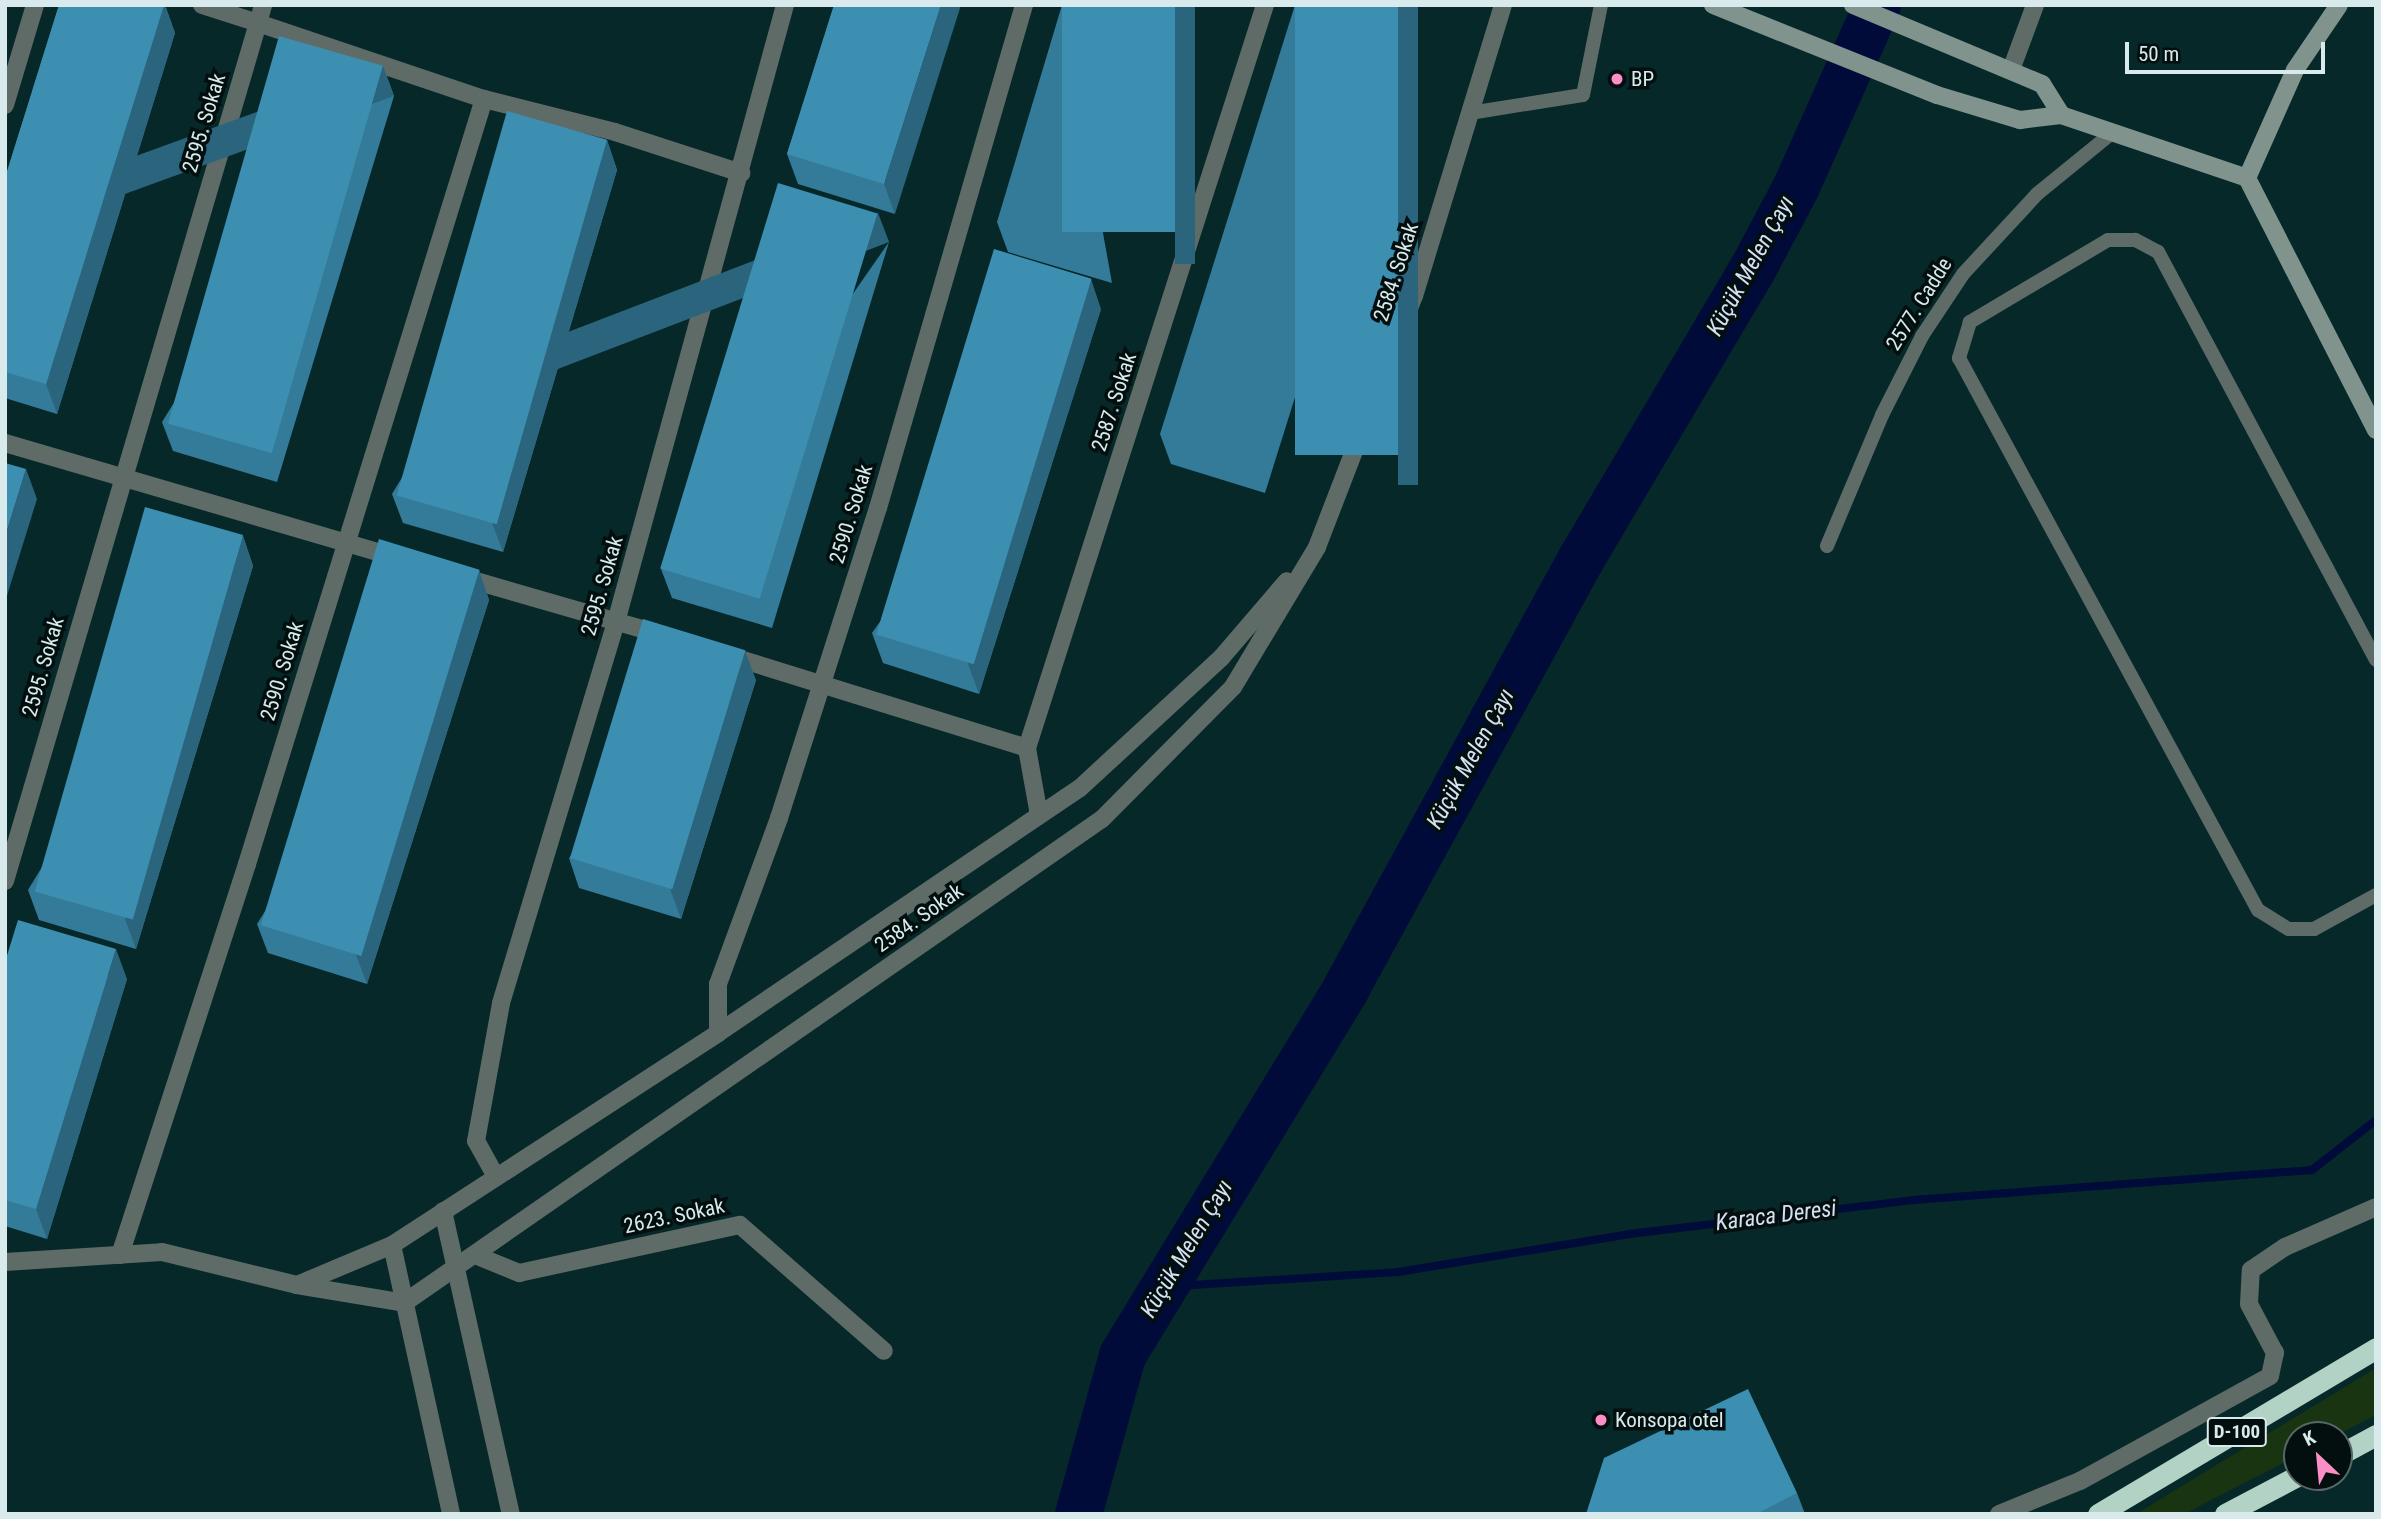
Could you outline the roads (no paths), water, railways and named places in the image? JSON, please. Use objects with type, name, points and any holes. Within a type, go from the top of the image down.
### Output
[{"type":"highway","name":"D-100","points":[[2098,1514],[2376,1348]]},
{"type":"highway","points":[[2353,1448],[2376,1436]]},
{"type":"highway","points":[[2225,1514],[2283,1483]]},
{"type":"street","points":[[5,105],[35,5]]},
{"type":"street","points":[[202,5],[260,14],[484,99],[615,132],[741,173]]},
{"type":"street","name":"2595. Sokak","points":[[495,1175],[476,1141],[501,1003],[616,622],[785,5]]},
{"type":"street","name":"2590. Sokak","points":[[718,1033],[718,984],[779,818],[822,685],[1024,5]]},
{"type":"street","name":"2587. Sokak","points":[[1039,815],[1027,748],[1265,5]]},
{"type":"street","name":"2584. Sokak","points":[[404,1303],[1102,819],[1233,687],[1317,547],[1415,296],[1503,5]]},
{"type":"street","points":[[1713,5],[1774,27],[1937,95],[2020,120],[2061,115],[2247,178],[2376,430]]},
{"type":"street","points":[[1853,5],[1957,45],[2042,84],[2061,115]]},
{"type":"street","points":[[2011,70],[2035,5]]},
{"type":"street","points":[[2247,178],[2295,70],[2339,5]]},
{"type":"street","name":"2595. Sokak","points":[[5,881],[260,14]]},
{"type":"street","name":"2590. Sokak","points":[[120,1255],[484,99]]},
{"type":"street","points":[[5,443],[422,565]]},
{"type":"street","name":"2584. Sokak","points":[[297,1285],[392,1245],[495,1175],[718,1033],[1080,788],[1221,658],[1317,547]]},
{"type":"street","points":[[448,573],[682,641]]},
{"type":"street","points":[[707,649],[1027,748]]},
{"type":"street","points":[[1999,1514],[2080,1481],[2270,1376],[2275,1353],[2249,1304],[2251,1270],[2285,1247],[2376,1207]]},
{"type":"street","points":[[443,1211],[454,1270],[511,1514]]},
{"type":"street","name":"2623. Sokak","points":[[475,1255],[519,1273],[740,1225],[884,1351]]},
{"type":"street","points":[[392,1245],[451,1514]]},
{"type":"street","points":[[5,1262],[162,1252],[297,1285],[404,1303]]},
{"type":"lane","points":[[1470,113],[1583,95],[1601,5]]},
{"type":"lane","name":"2577. Cadde","points":[[1827,546],[1882,415],[1923,336],[1963,274],[2038,194],[2113,132]]},
{"type":"lane","points":[[2376,660],[2158,251],[2135,240],[2108,240],[1970,322],[1959,358],[2258,910],[2277,925],[2314,929],[2376,895]]},
{"type":"waterway","name":"Küçük Melen Çayı","points":[[1078,1514],[1122,1355],[1345,989],[1581,558],[1751,271],[1796,186],[1877,5]]},
{"type":"waterway","name":"Karaca Deresi","points":[[1161,1287],[1398,1272],[1629,1234],[1913,1200],[2312,1170],[2376,1120]]},
{"type":"place","name":"BP","points":[[1617,79]]},
{"type":"place","name":"Konsopa otel","points":[[1601,1420]]}]
